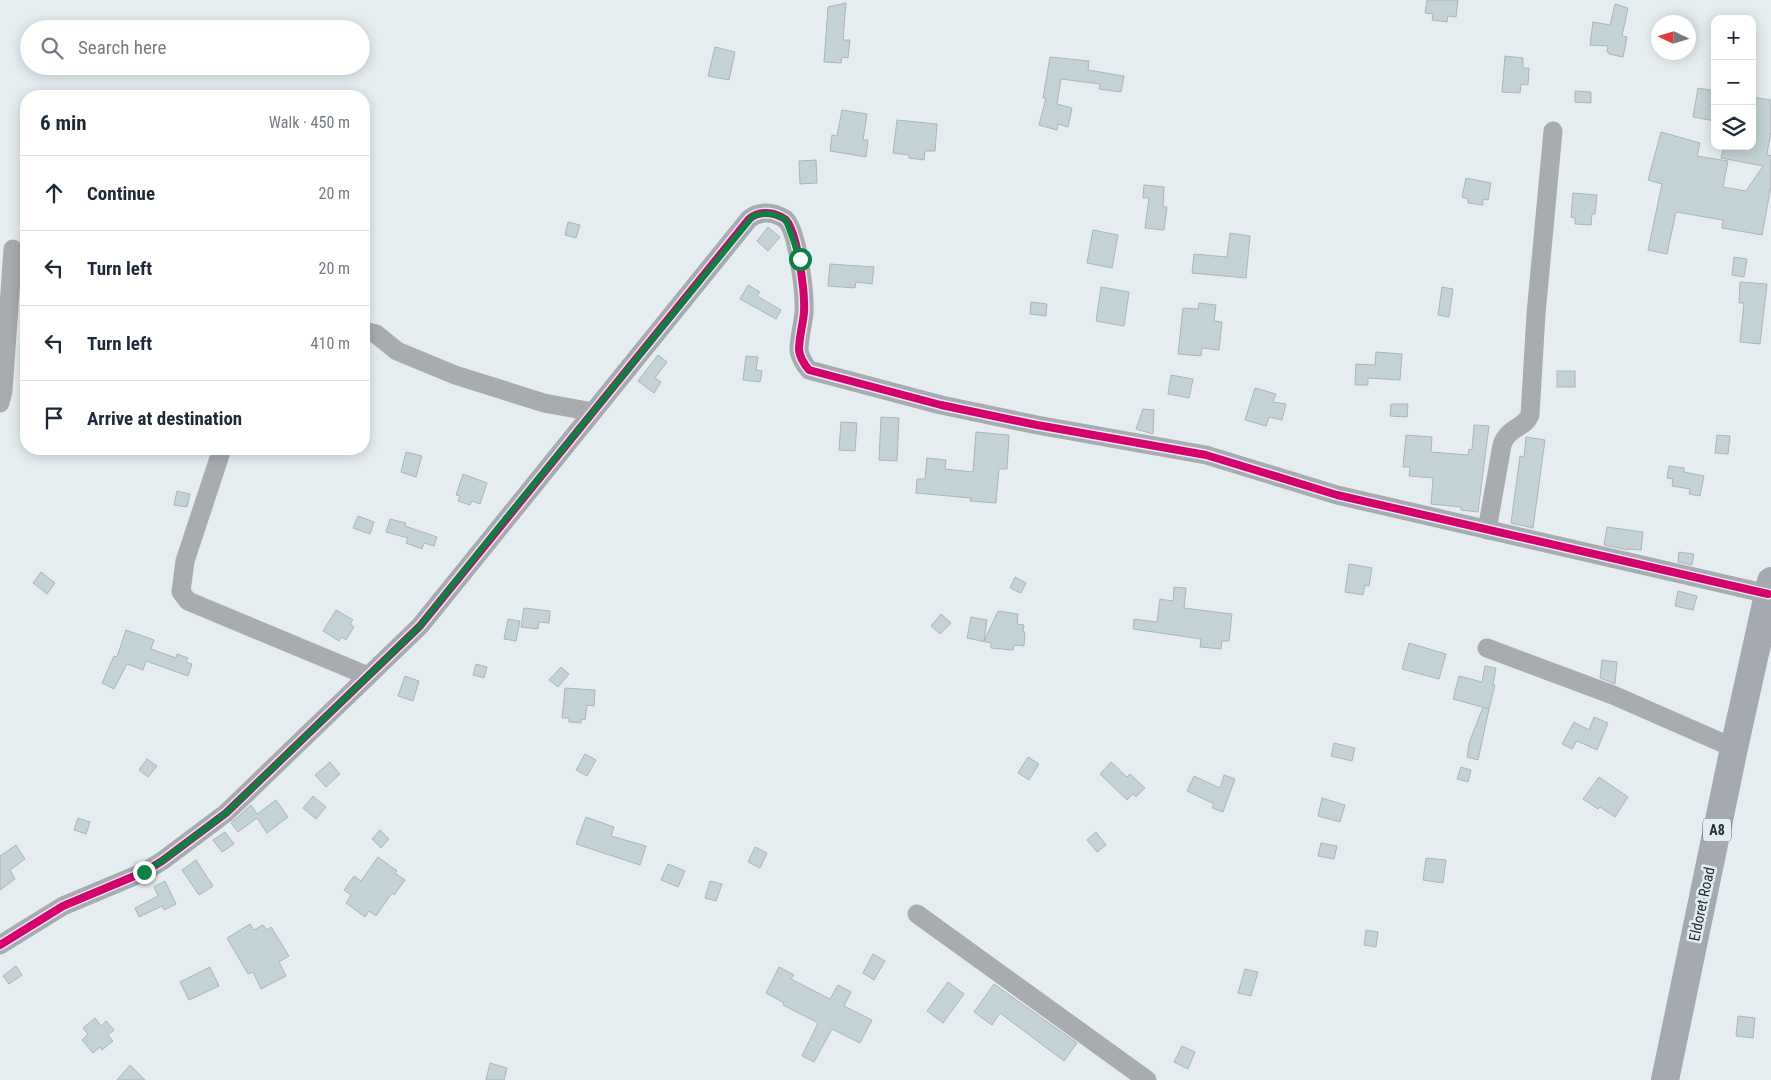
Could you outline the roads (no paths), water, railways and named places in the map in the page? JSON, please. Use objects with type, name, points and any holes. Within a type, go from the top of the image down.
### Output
[{"type":"highway","name":"Eldoret Road","points":[[1665,1080],[1734,748],[1770,588]]},
{"type":"street","points":[[1487,530],[1502,445],[1505,437],[1528,420],[1530,415],[1536,314],[1553,131]]},
{"type":"street","points":[[0,945],[63,906],[144,872],[162,861],[226,813],[420,626],[753,216],[768,213],[786,220],[800,259],[804,311],[799,352],[803,363],[809,370],[941,405],[1036,425],[1206,455],[1337,495],[1487,530],[1770,588]]},
{"type":"street","points":[[0,403],[3,391],[13,249]]},
{"type":"street","points":[[370,332],[376,334],[396,351],[455,375],[544,403],[593,412]]},
{"type":"street","points":[[220,455],[185,561],[181,592],[188,601],[368,676]]},
{"type":"street","points":[[1487,648],[1613,695],[1734,748]]},
{"type":"street","points":[[918,914],[1148,1080]]}]
